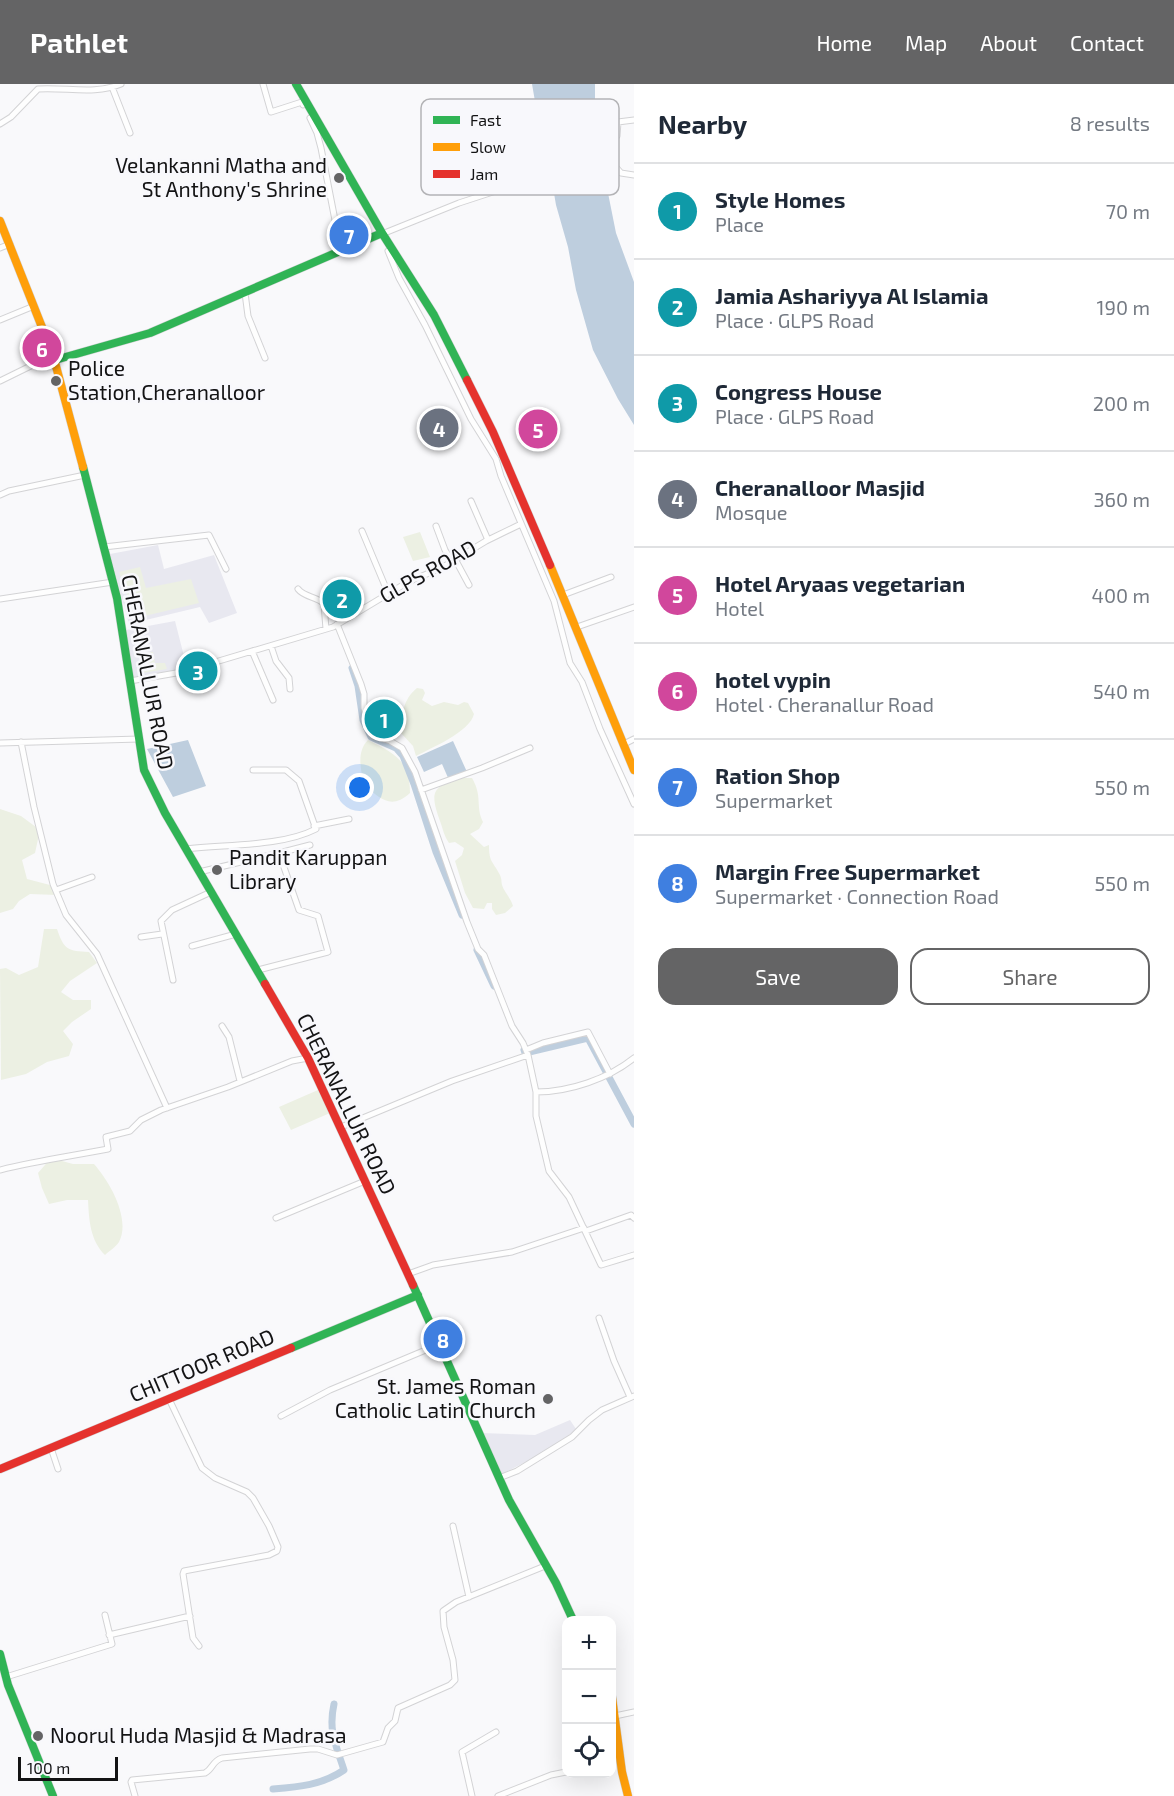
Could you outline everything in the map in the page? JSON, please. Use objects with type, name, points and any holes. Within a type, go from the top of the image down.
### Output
[{"type":"main road","points":[[296,84],[381,233],[434,315],[488,421],[577,627],[634,770]]},
{"type":"main road","name":"CHERANALLUR ROAD","points":[[0,221],[54,357],[85,475],[113,582],[144,770],[165,813],[308,1058],[418,1295],[509,1500],[556,1583],[571,1616]]},
{"type":"main road","points":[[54,357],[150,333],[381,233]]},
{"type":"main road","name":"CHITTOOR ROAD","points":[[0,1469],[418,1295]]},
{"type":"main road","points":[[0,1654],[6,1677],[53,1796]]},
{"type":"main road","points":[[616,1724],[620,1761],[628,1796]]},
{"type":"street","points":[[0,124],[11,117],[38,89],[106,90],[121,84]]},
{"type":"street","points":[[263,84],[272,112],[302,102],[312,122],[321,148],[341,251]]},
{"type":"street","points":[[112,87],[130,133]]},
{"type":"street","points":[[619,122],[634,120]]},
{"type":"street","points":[[619,171],[634,175]]},
{"type":"street","points":[[484,195],[381,233],[399,278],[425,325],[464,407],[496,459],[554,601],[570,663],[582,682],[600,729],[634,804]]},
{"type":"street","points":[[0,248],[10,244]]},
{"type":"street","points":[[245,293],[249,316],[265,358]]},
{"type":"street","points":[[0,320],[34,306]]},
{"type":"street","points":[[0,381],[54,357]]},
{"type":"street","points":[[0,495],[9,491],[85,475]]},
{"type":"street","points":[[471,501],[488,540]]},
{"type":"street","name":"GLPS ROAD","points":[[130,681],[182,672],[326,630],[388,593],[521,524]]},
{"type":"street","points":[[436,526],[445,550],[469,585]]},
{"type":"street","points":[[362,531],[388,593]]},
{"type":"street","points":[[104,548],[209,535],[226,569]]},
{"type":"street","points":[[562,595],[611,577]]},
{"type":"street","points":[[0,599],[113,582]]},
{"type":"street","points":[[298,590],[303,595],[320,600],[324,604],[326,630]]},
{"type":"street","points":[[577,627],[634,607]]},
{"type":"street","points":[[336,625],[361,684],[364,708],[372,735],[402,748],[415,772],[467,922],[478,949],[484,954],[512,1026],[527,1053],[536,1092],[536,1116],[549,1171],[569,1197],[601,1265],[634,1255]]},
{"type":"street","points":[[271,646],[276,661],[289,678],[290,689]]},
{"type":"street","points":[[252,651],[273,700]]},
{"type":"street","points":[[0,743],[139,739]]},
{"type":"street","points":[[624,744],[634,739]]},
{"type":"street","points":[[21,742],[34,807],[56,890],[66,915],[97,954],[167,1108]]},
{"type":"street","points":[[421,790],[530,748]]},
{"type":"street","points":[[186,849],[261,843],[307,834],[316,829],[299,781],[285,770],[253,770]]},
{"type":"street","points":[[314,826],[349,819]]},
{"type":"street","points":[[199,872],[309,845]]},
{"type":"street","points":[[258,970],[328,952],[318,916],[299,910],[296,904],[279,853]]},
{"type":"street","points":[[56,890],[92,877]]},
{"type":"street","points":[[173,980],[161,921],[164,915],[172,910],[211,892]]},
{"type":"street","points":[[141,937],[162,934]]},
{"type":"street","points":[[192,946],[236,934]]},
{"type":"street","points":[[222,1026],[229,1037],[240,1081]]},
{"type":"street","points":[[341,1127],[527,1053],[543,1043],[588,1032],[608,1075]]},
{"type":"street","points":[[0,1170],[51,1158],[108,1149],[106,1137],[130,1131],[141,1120],[167,1108],[292,1061],[308,1058]]},
{"type":"street","points":[[536,1092],[577,1086],[608,1075],[634,1058]]},
{"type":"street","points":[[276,1218],[365,1181]]},
{"type":"street","points":[[408,1274],[433,1265],[512,1251],[631,1215],[634,1218]]},
{"type":"street","points":[[499,1478],[517,1471],[572,1437],[602,1410],[632,1397],[614,1361],[599,1318]]},
{"type":"street","points":[[281,1416],[330,1390],[440,1344]]},
{"type":"street","points":[[169,1400],[202,1468],[215,1478],[247,1492],[253,1498],[278,1547],[277,1551],[269,1555],[184,1571],[193,1638],[199,1646]]},
{"type":"street","points":[[51,1448],[58,1469]]},
{"type":"street","points":[[453,1526],[469,1597]]},
{"type":"street","points":[[135,1796],[132,1780],[205,1773],[209,1772],[215,1761],[222,1758],[310,1749],[337,1755],[382,1742],[388,1728],[395,1721],[398,1708],[450,1685],[455,1680],[443,1611],[469,1597],[546,1566]]},
{"type":"street","points":[[6,1677],[112,1644],[105,1615]]},
{"type":"street","points":[[110,1635],[190,1616]]},
{"type":"street","points":[[616,1716],[634,1712]]},
{"type":"street","points":[[472,1796],[462,1752],[496,1732]]},
{"type":"street","points":[[616,1762],[620,1761]]},
{"type":"street","points":[[498,1796],[562,1773]]},
{"type":"shaded area","points":[[420,532],[430,557],[413,561],[403,537]]},
{"type":"shaded area","points":[[158,545],[164,569],[214,555],[237,613],[209,623],[200,607],[129,624],[110,554]]},
{"type":"shaded area","points":[[140,567],[146,588],[191,579],[199,603],[132,619],[127,594],[119,572]]},
{"type":"shaded area","points":[[175,621],[187,668],[133,677],[126,630]]},
{"type":"shaded area","points":[[153,652],[155,663],[165,663],[167,669],[142,673],[141,666],[147,664],[145,653]]},
{"type":"shaded area","points":[[417,688],[423,689],[425,693],[422,700],[432,706],[444,702],[458,705],[464,702],[468,703],[474,714],[471,721],[458,733],[416,756],[413,746],[401,733],[404,708],[412,692]]},
{"type":"shaded area","points":[[368,740],[393,754],[404,765],[410,793],[403,798],[392,802],[386,801],[364,785],[361,756]]},
{"type":"shaded area","points":[[462,778],[472,778],[477,791],[479,811],[483,822],[479,829],[470,834],[484,847],[489,845],[491,859],[513,906],[505,913],[496,915],[492,909],[492,903],[487,903],[484,909],[473,908],[465,893],[455,861],[462,855],[464,848],[455,842],[449,843],[437,811],[434,797],[439,788]]},
{"type":"shaded area","points":[[0,809],[21,816],[40,830],[35,853],[22,860],[27,879],[50,885],[57,895],[30,894],[19,901],[13,909],[0,913]]},
{"type":"shaded area","points":[[44,929],[57,929],[68,948],[89,952],[97,963],[70,981],[61,992],[73,1000],[91,1000],[91,1009],[63,1031],[73,1044],[69,1056],[47,1062],[26,1074],[1,1080],[0,969],[6,968],[19,975],[38,967]]},
{"type":"shaded area","points":[[318,1090],[330,1113],[291,1130],[279,1107]]},
{"type":"shaded area","points":[[51,1158],[73,1164],[94,1164],[112,1191],[121,1212],[122,1233],[118,1244],[105,1255],[93,1236],[88,1200],[67,1200],[49,1204],[38,1173]]},
{"type":"shaded area","points":[[570,1420],[576,1429],[558,1445],[502,1474],[493,1461],[481,1433],[535,1435]]},
{"type":"water","points":[[532,84],[595,84],[595,99],[535,99]]},
{"type":"water","points":[[554,195],[608,195],[616,233],[634,282],[634,425],[593,350]]},
{"type":"water","points":[[188,740],[206,786],[173,797],[147,749]]},
{"type":"water","points":[[453,741],[467,772],[449,780],[442,764],[424,772],[417,757]]},
{"type":"waterway","points":[[352,668],[358,686],[363,720],[371,737],[396,748],[403,756],[436,852],[462,915]]},
{"type":"waterway","points":[[477,950],[494,986]]},
{"type":"waterway","points":[[524,1050],[525,1053],[588,1038],[634,1124]]},
{"type":"waterway","points":[[273,1789],[319,1782],[344,1770],[332,1730],[334,1704]]},
{"type":"traffic: fast","points":[[296,84],[382,233],[434,315],[467,380]]},
{"type":"traffic: fast","points":[[55,360],[150,333],[382,233]]},
{"type":"traffic: fast","points":[[83,467],[117,598],[144,770],[165,813],[265,984]]},
{"type":"traffic: fast","points":[[413,1285],[509,1500],[556,1583],[571,1616]]},
{"type":"traffic: fast","points":[[291,1348],[418,1295]]},
{"type":"traffic: fast","points":[[0,1654],[8,1685],[53,1796]]},
{"type":"traffic: slow","points":[[0,221],[53,355],[83,467]]},
{"type":"traffic: slow","points":[[550,565],[634,770]]},
{"type":"traffic: slow","points":[[616,1724],[622,1772],[628,1796]]},
{"type":"traffic: jam","points":[[467,380],[493,432],[550,565]]},
{"type":"traffic: jam","points":[[265,984],[308,1058],[413,1285]]},
{"type":"traffic: jam","points":[[0,1469],[291,1348]]},
{"type":"place","name":"Velankanni Matha and St Anthony's Shrine","points":[[339,178]]},
{"type":"place","name":"Ration Shop","points":[[349,235]]},
{"type":"place","name":"hotel vypin","points":[[42,348]]},
{"type":"place","name":"Police Station,Cheranalloor","points":[[56,381]]},
{"type":"place","name":"Cheranalloor Masjid","points":[[439,428]]},
{"type":"place","name":"Hotel Aryaas vegetarian","points":[[538,429]]},
{"type":"place","name":"Jamia Ashariyya Al Islamia","points":[[342,599]]},
{"type":"place","name":"Congress House","points":[[198,671]]},
{"type":"place","name":"Style Homes","points":[[384,719]]},
{"type":"place","name":"Pandit Karuppan Library","points":[[217,870]]},
{"type":"place","name":"Margin Free Supermarket","points":[[443,1339]]},
{"type":"place","name":"St. James Roman Catholic Latin Church","points":[[548,1399]]},
{"type":"place","name":"Noorul Huda Masjid & Madrasa","points":[[38,1736]]}]
